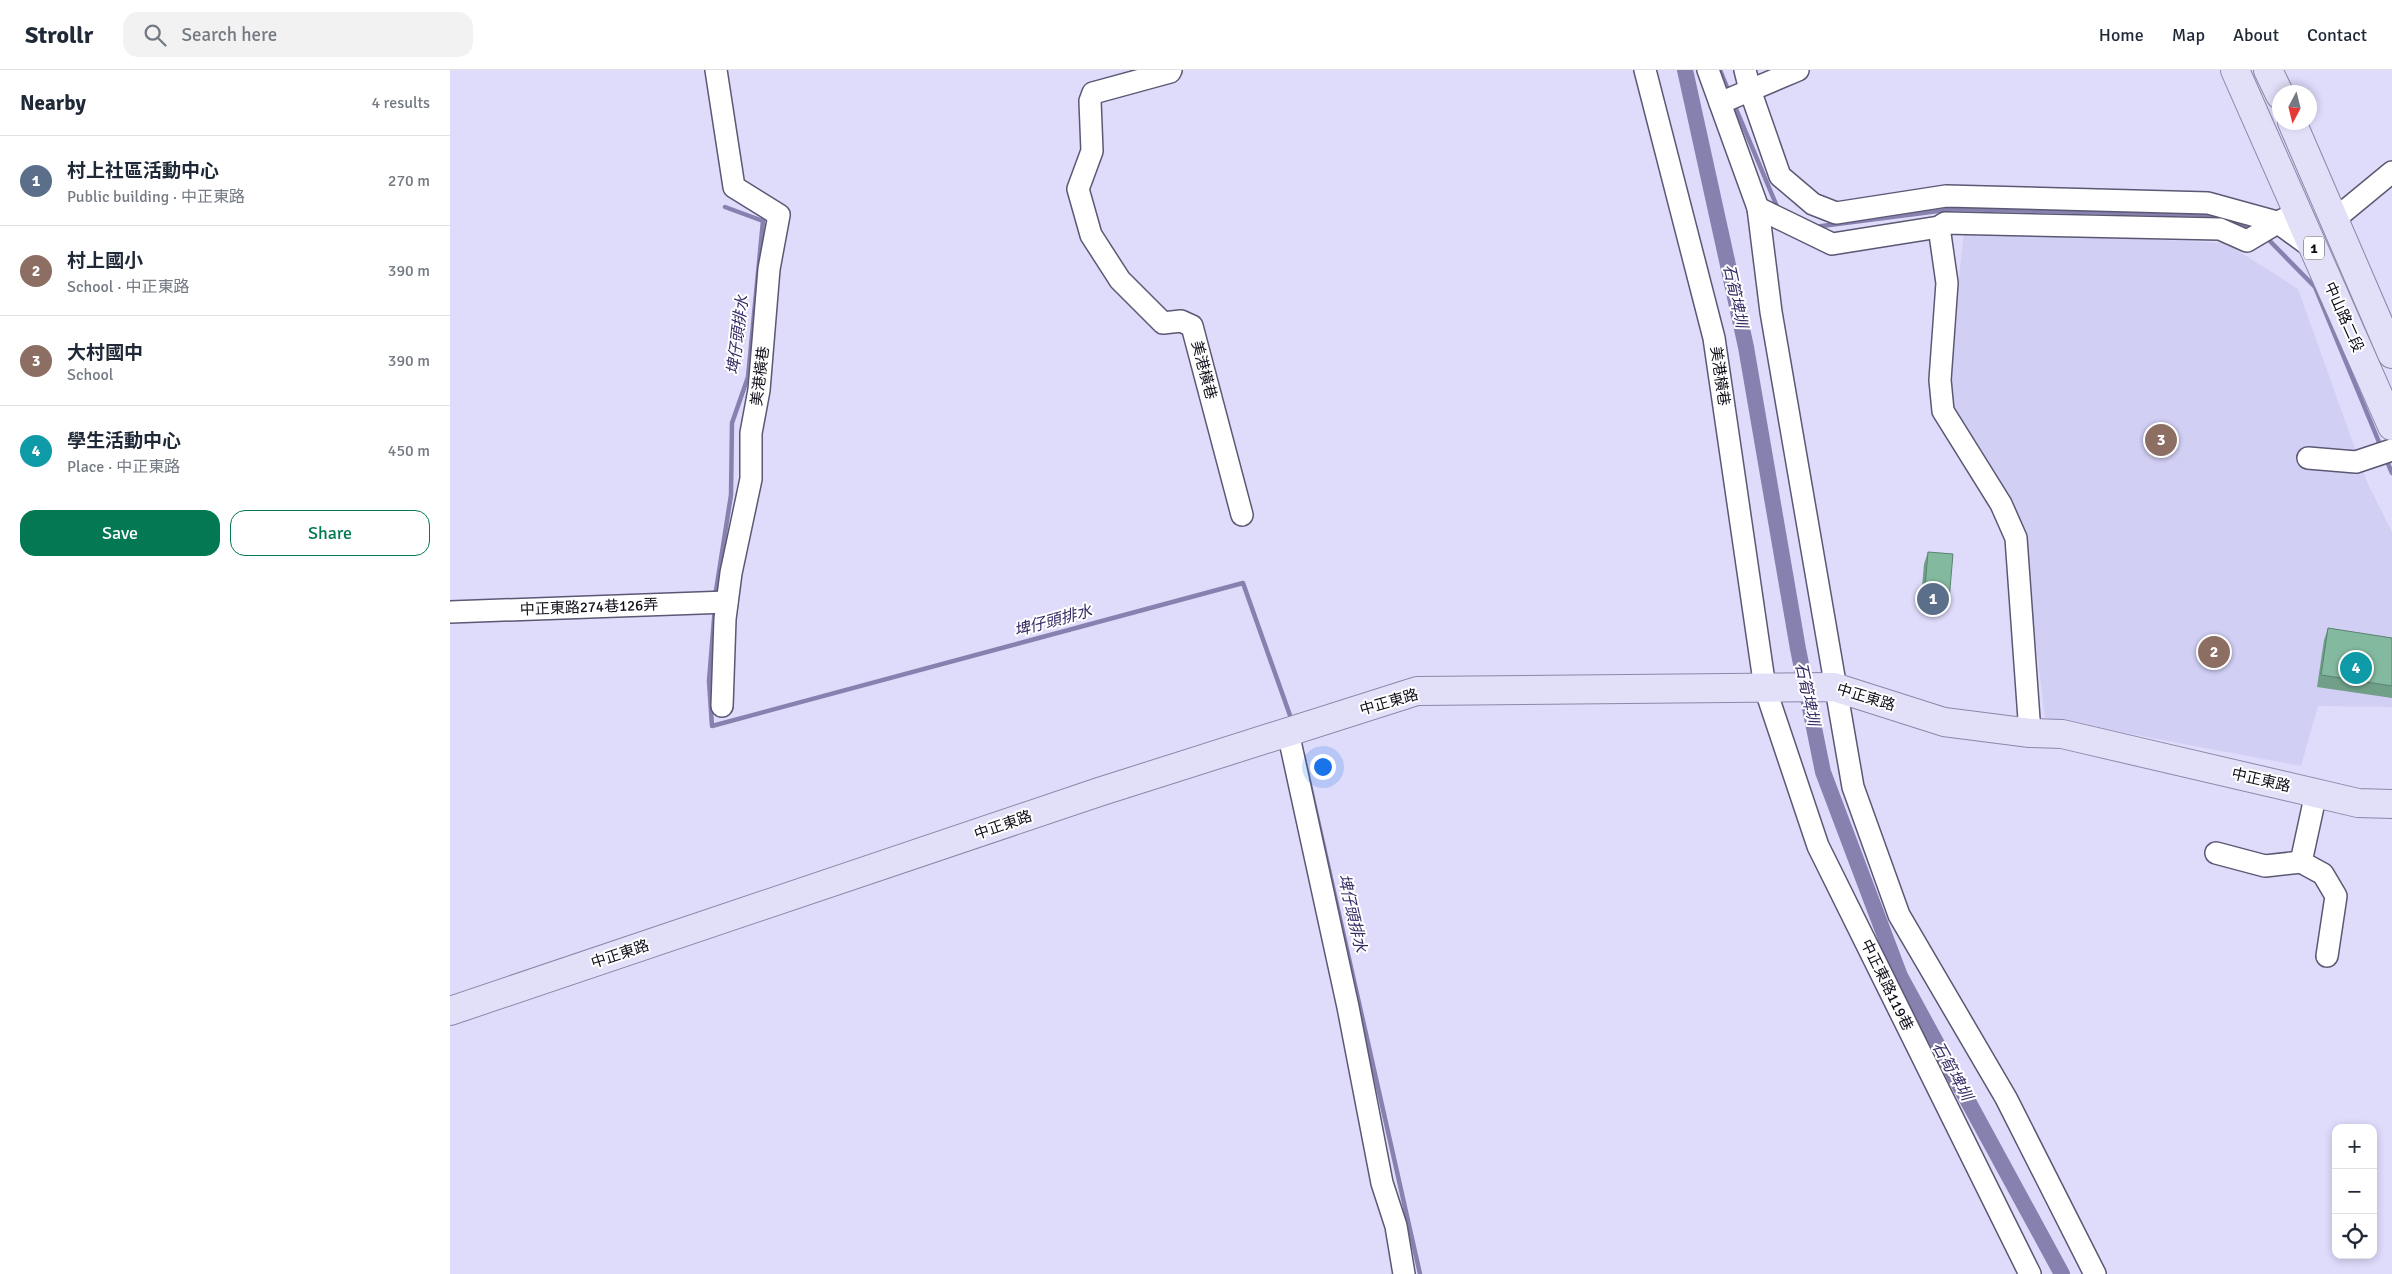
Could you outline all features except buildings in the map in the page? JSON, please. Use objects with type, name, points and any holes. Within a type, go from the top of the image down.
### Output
[{"type":"main road","name":"中山路二段","points":[[2235,70],[2287,217],[2314,249],[2392,426]]},
{"type":"main road","points":[[2268,70],[2275,85]]},
{"type":"main road","name":"中山路二段","points":[[2296,130],[2392,354]]},
{"type":"main road","name":"中正東路","points":[[450,1011],[1099,792],[1418,691],[1834,687],[1944,722],[2030,733],[2062,734],[2358,803],[2392,804]]},
{"type":"street","name":"美港橫巷","points":[[716,70],[734,187],[779,215],[769,269],[759,390],[751,433],[751,479],[731,573],[727,602],[722,706]]},
{"type":"street","name":"美港橫巷","points":[[1171,70],[1152,78],[1092,93],[1090,101],[1092,151],[1078,189],[1091,235],[1120,280],[1163,323],[1181,321],[1192,326],[1242,515]]},
{"type":"street","name":"美港橫巷","points":[[1645,70],[1714,338],[1764,688]]},
{"type":"street","points":[[1708,70],[1758,208],[1771,312],[1834,687],[1853,787],[1899,915],[2006,1098],[2095,1274]]},
{"type":"street","points":[[1720,103],[1747,80],[1798,70]]},
{"type":"street","points":[[1747,80],[1780,176],[1813,204],[1836,213],[1946,196],[2208,203],[2287,217]]},
{"type":"street","points":[[2335,219],[2392,172]]},
{"type":"street","points":[[1801,230],[1813,204]]},
{"type":"street","points":[[1758,208],[1832,244],[1939,227],[1945,223],[2220,229],[2247,241],[2287,217]]},
{"type":"street","points":[[1939,227],[1947,283],[1940,380],[1943,411],[2001,504],[2016,538],[2030,733]]},
{"type":"street","points":[[2308,458],[2356,462],[2392,450]]},
{"type":"street","name":"中正東路274巷126弄","points":[[450,612],[727,602]]},
{"type":"street","name":"中正東路119巷","points":[[1764,688],[1818,846],[2030,1274]]},
{"type":"street","points":[[1288,732],[1348,1008],[1382,1183],[1396,1226],[1404,1274]]},
{"type":"street","points":[[2300,862],[2316,793]]},
{"type":"street","points":[[2216,853],[2266,866],[2300,862],[2324,874],[2336,896],[2328,956]]},
{"type":"shaded area","points":[[1964,231],[2226,243],[2298,289],[2367,482],[2392,532],[2392,707],[2318,706],[2301,766],[2045,718],[2024,546],[1946,398]]},
{"type":"waterway","name":"石筍埤圳","points":[[1685,70],[1746,347],[1798,649],[1823,772],[1900,976],[2062,1274]]},
{"type":"waterway","points":[[1720,70],[1729,92]]},
{"type":"waterway","points":[[1734,104],[1778,209]]},
{"type":"waterway","name":"埤仔頭排水","points":[[715,597],[731,495],[732,423],[748,377],[763,221],[725,207]]},
{"type":"waterway","points":[[1814,227],[1954,209],[2217,215]]},
{"type":"waterway","points":[[2229,219],[2251,230]]},
{"type":"waterway","points":[[2265,236],[2315,287],[2381,447]]},
{"type":"waterway","points":[[2386,459],[2392,473]]},
{"type":"waterway","name":"埤仔頭排水","points":[[715,607],[709,681],[712,726],[1243,583],[1292,721]]},
{"type":"waterway","name":"埤仔頭排水","points":[[1303,754],[1420,1274]]},
{"type":"place","name":"大村國中","points":[[2161,440]]},
{"type":"place","name":"村上社區活動中心","points":[[1933,599]]},
{"type":"place","name":"村上國小","points":[[2214,652]]},
{"type":"place","name":"學生活動中心","points":[[2356,668]]}]
